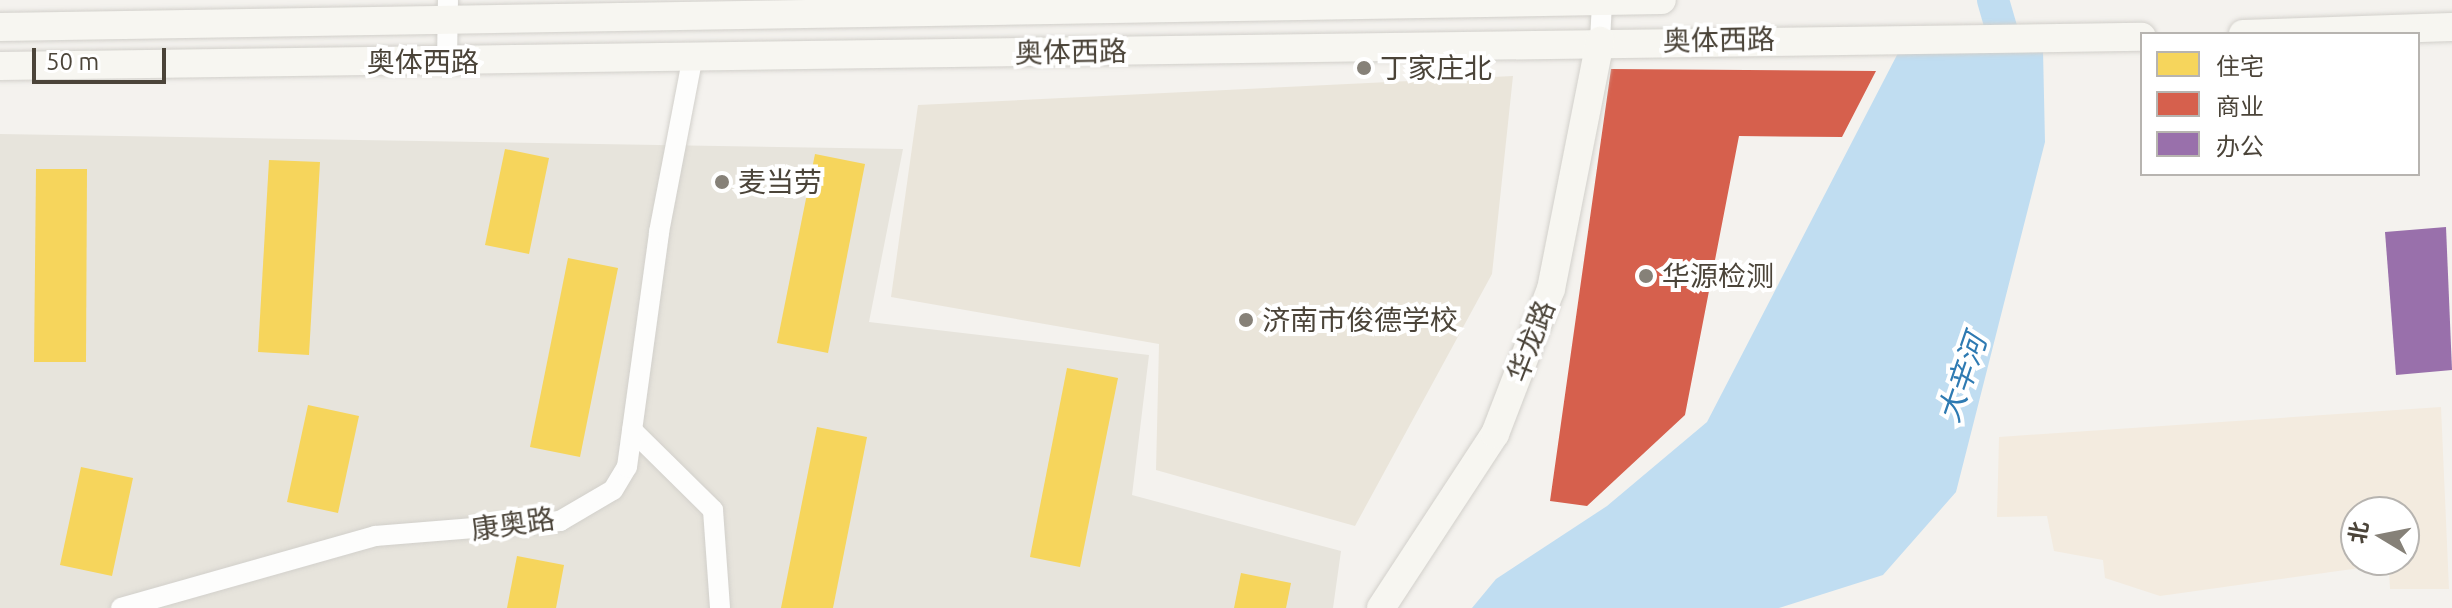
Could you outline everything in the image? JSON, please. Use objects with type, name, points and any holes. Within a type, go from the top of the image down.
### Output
[{"type":"main road","name":"奥体西路","points":[[0,27],[447,11],[1662,0]]},
{"type":"main road","points":[[2303,32],[2452,27]]},
{"type":"main road","name":"奥体西路","points":[[0,66],[692,60],[1600,41],[2044,35],[2140,37]]},
{"type":"main road","name":"华龙路","points":[[1381,608],[1501,420],[1551,289],[1600,41]]},
{"type":"street","points":[[1600,41],[1602,2]]},
{"type":"street","points":[[447,11],[447,62]]},
{"type":"street","name":"康奥路","points":[[121,608],[375,536],[560,521],[613,490],[627,467],[692,60]]},
{"type":"street","points":[[632,430],[713,510],[720,608]]},
{"type":"shaded area","name":"济南市俊德学校","points":[[1513,76],[1492,274],[1355,526],[1156,470],[1159,344],[891,297],[918,105]]},
{"type":"shaded area","points":[[0,134],[903,149],[869,322],[1149,355],[1132,495],[1341,551],[1333,608],[0,608]]},
{"type":"shaded area","points":[[2441,407],[2449,589],[2390,589],[2389,576],[2420,576],[2420,496],[2340,496],[2340,571],[2160,596],[2105,578],[2103,560],[2054,551],[2047,516],[1997,517],[1999,437]]},
{"type":"water","points":[[2043,50],[2045,142],[1956,492],[1883,575],[1779,608],[1472,608],[1496,579],[1607,506],[1707,422],[1898,53]]},
{"type":"building: 住宅","points":[[505,149],[549,158],[529,254],[485,245]]},
{"type":"building: 住宅","points":[[815,154],[865,164],[828,353],[777,343]]},
{"type":"building: 住宅","points":[[269,160],[320,162],[309,355],[258,352]]},
{"type":"building: 住宅","points":[[36,169],[87,169],[86,362],[34,362]]},
{"type":"building: 住宅","points":[[568,258],[618,268],[580,457],[530,447]]},
{"type":"building: 住宅","points":[[1067,368],[1118,378],[1080,567],[1030,557]]},
{"type":"building: 住宅","points":[[308,405],[359,416],[338,513],[287,502]]},
{"type":"building: 住宅","points":[[817,427],[867,437],[833,608],[781,608]]},
{"type":"building: 住宅","points":[[81,467],[133,478],[112,576],[60,565]]},
{"type":"building: 住宅","points":[[517,556],[564,565],[556,608],[507,608]]},
{"type":"building: 住宅","points":[[1241,573],[1291,583],[1286,608],[1234,608]]},
{"type":"building: 商业","name":"华源检测","points":[[1611,69],[1876,71],[1842,137],[1739,136],[1685,415],[1587,506],[1550,501]]},
{"type":"building: 办公","points":[[2446,227],[2452,370],[2396,375],[2385,232]]},
{"type":"waterway","name":"大辛河","points":[[1993,0],[2012,66]]},
{"type":"place","name":"丁家庄北","points":[[1364,68]]},
{"type":"place","name":"麦当劳","points":[[722,182]]},
{"type":"place","name":"华源检测","points":[[1646,276]]},
{"type":"place","name":"济南市俊德学校","points":[[1246,320]]}]
